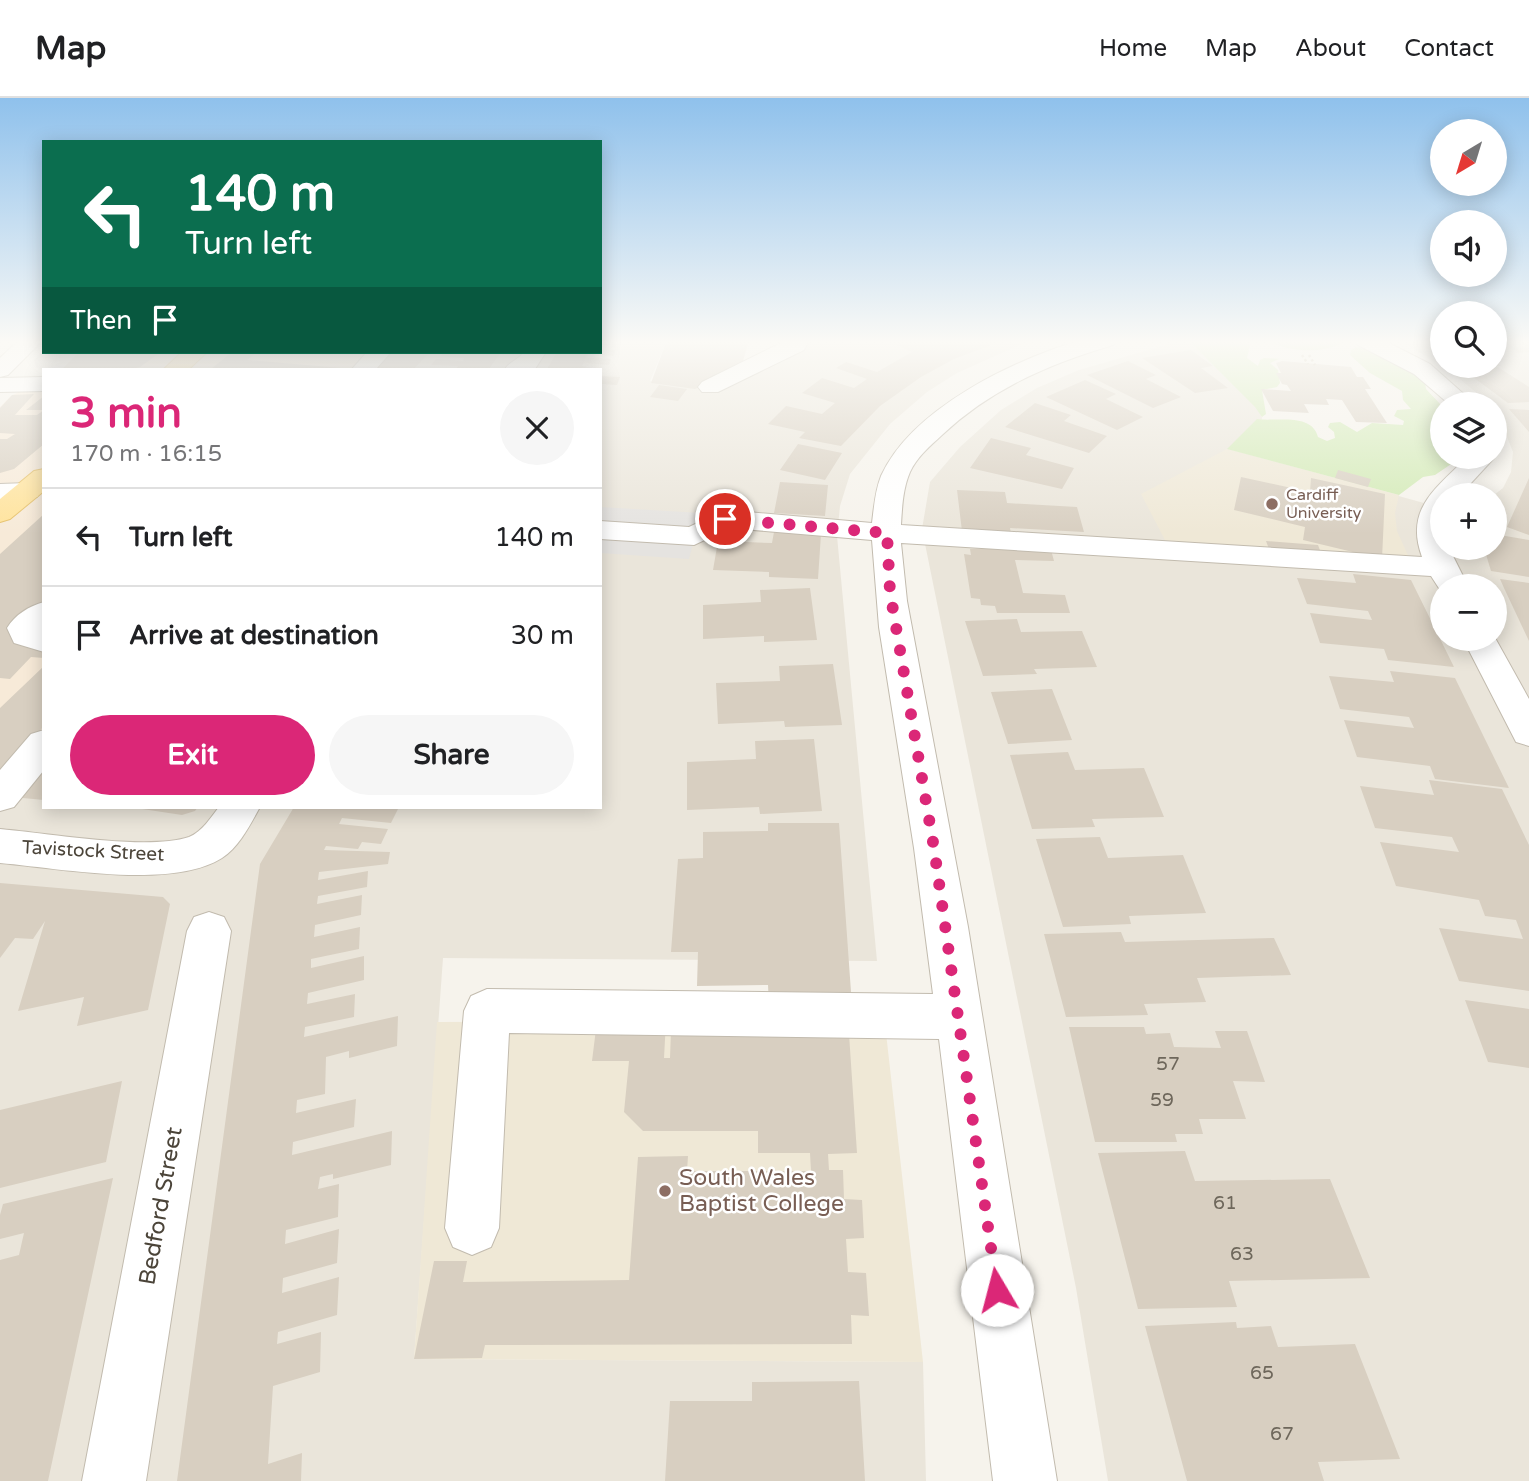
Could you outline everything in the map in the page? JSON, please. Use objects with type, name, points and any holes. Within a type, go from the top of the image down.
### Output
[{"type":"main road","points":[[0,513],[24,487]]},
{"type":"street","points":[[960,405],[941,420],[902,463],[892,482],[887,533],[890,592],[934,848],[1025,1481]]},
{"type":"street","points":[[1457,483],[1471,469]]},
{"type":"street","points":[[602,530],[694,536],[725,519],[1430,576]]},
{"type":"street","points":[[42,614],[23,628],[26,635],[42,640]]},
{"type":"street","points":[[1486,651],[1529,733]]},
{"type":"street","points":[[0,796],[42,746]]},
{"type":"street","name":"Tavistock Street","points":[[0,846],[156,856],[194,852],[231,820]]},
{"type":"street","name":"Bedford Street","points":[[114,1481],[209,931]]},
{"type":"street","points":[[472,1228],[487,1011],[739,1012],[958,1017]]},
{"type":"shaded area","points":[[2,405],[42,405],[42,756],[0,804],[0,407]]},
{"type":"shaded area","points":[[602,405],[913,405],[890,424],[850,474],[840,506],[837,536],[877,961],[443,958],[414,1359],[923,1362],[926,1481],[0,1481],[0,804],[42,756],[42,809],[602,809]]},
{"type":"shaded area","points":[[1010,405],[1253,405],[1262,417],[1262,429],[1228,449],[1430,505],[1430,560],[1507,560],[1506,483],[1511,472],[1513,452],[1507,437],[1507,405],[1529,405],[1529,1481],[1108,1481],[1076,1288],[922,529],[930,482],[960,447]]},
{"type":"shaded area","name":"Cardiff University","points":[[1227,449],[1399,495],[1395,513],[1397,531],[1411,562],[1167,544],[1141,494]]},
{"type":"shaded area","points":[[602,507],[701,513],[689,559],[602,553]]},
{"type":"shaded area","name":"South Wales Baptist College","points":[[437,1022],[885,1024],[923,1362],[414,1359]]},
{"type":"green space","points":[[1253,405],[1264,405],[1266,414],[1262,417]]},
{"type":"green space","points":[[1407,405],[1430,405],[1430,469],[1444,469],[1435,475],[1423,477],[1399,495],[1227,449],[1257,419],[1301,421],[1314,429],[1318,437],[1327,441],[1335,438],[1334,432],[1328,427],[1330,423],[1340,422],[1357,432],[1372,423],[1403,425],[1404,421],[1394,416],[1397,410],[1411,409]]},
{"type":"building","points":[[3,405],[24,405],[15,415],[37,415],[42,411],[42,446],[14,469],[0,473],[0,439],[7,439],[15,434],[0,433],[0,408]]},
{"type":"building","points":[[33,405],[42,405],[42,410],[26,410]]},
{"type":"building","points":[[833,405],[882,405],[841,446],[799,438],[805,432],[768,424],[786,406],[822,414]]},
{"type":"building","points":[[1033,405],[1040,405],[1071,415],[1064,421],[1107,436],[1089,453],[1005,427]]},
{"type":"building","points":[[1062,405],[1117,405],[1143,417],[1117,430]]},
{"type":"building","points":[[1269,405],[1304,405],[1309,413],[1273,411]]},
{"type":"building","points":[[1345,405],[1375,405],[1387,423],[1356,422]]},
{"type":"building","points":[[1509,409],[1529,410],[1529,432]]},
{"type":"building","points":[[991,438],[1031,448],[1026,455],[1074,468],[1062,489],[970,468]]},
{"type":"building","points":[[798,444],[842,453],[825,480],[780,470]]},
{"type":"building","points":[[1338,470],[1371,479],[1368,487],[1335,478]]},
{"type":"building","points":[[1241,477],[1310,492],[1311,478],[1385,494],[1382,559],[1303,540],[1305,527],[1234,510]]},
{"type":"building","points":[[1529,478],[1529,535],[1507,527]]},
{"type":"building","points":[[780,482],[828,485],[825,516],[774,513]]},
{"type":"building","points":[[957,490],[1005,492],[1007,503],[1077,507],[1084,532],[1010,528],[1011,533],[962,531]]},
{"type":"building","points":[[42,516],[42,658],[31,657],[10,679],[0,678],[0,554]]},
{"type":"building","points":[[774,532],[821,534],[818,579],[769,577],[769,572],[713,570],[718,541],[772,543]]},
{"type":"building","points":[[1507,536],[1529,540],[1529,577],[1491,571],[1488,560],[1507,560]]},
{"type":"building","points":[[1266,541],[1318,545],[1321,553],[1269,549]]},
{"type":"building","points":[[982,542],[1050,546],[1054,561],[1015,560],[1023,593],[1065,595],[1070,613],[997,613],[995,606],[981,605],[980,599],[971,598],[964,554],[971,555],[970,549],[984,549]]},
{"type":"building","points":[[1353,574],[1411,580],[1430,618],[1430,651],[1446,651],[1454,667],[1388,660],[1384,649],[1320,643],[1310,613],[1372,620],[1368,611],[1307,604],[1297,578],[1356,583]]},
{"type":"building","points":[[1507,580],[1529,583],[1529,641],[1507,594]]},
{"type":"building","points":[[810,588],[817,640],[764,642],[764,636],[703,639],[703,605],[761,602],[760,590]]},
{"type":"building","points":[[1017,619],[1021,632],[1082,631],[1097,667],[1034,669],[1037,674],[983,676],[965,621]]},
{"type":"building","points":[[833,664],[842,725],[785,727],[784,721],[718,724],[716,683],[780,681],[779,666]]},
{"type":"building","points":[[42,668],[42,728],[0,777],[0,708]]},
{"type":"building","points":[[1390,671],[1455,678],[1509,788],[1435,779],[1430,766],[1357,757],[1344,720],[1414,728],[1409,717],[1340,709],[1329,676],[1394,682]]},
{"type":"building","points":[[1052,689],[1072,740],[1008,744],[991,692]]},
{"type":"building","points":[[814,739],[822,811],[760,814],[759,807],[687,810],[687,762],[756,759],[755,741]]},
{"type":"building","points":[[1068,752],[1075,770],[1144,768],[1164,817],[1092,819],[1095,827],[1032,829],[1010,755]]},
{"type":"building","points":[[42,761],[42,800],[12,797]]},
{"type":"building","points":[[1429,780],[1502,789],[1529,845],[1529,991],[1459,981],[1439,928],[1523,939],[1516,920],[1485,916],[1479,900],[1396,886],[1380,842],[1459,852],[1452,837],[1375,828],[1360,786],[1434,795]]},
{"type":"building","points":[[142,809],[196,809],[182,815]]},
{"type":"building","points":[[293,809],[398,809],[391,823],[342,818],[339,824],[388,829],[381,844],[362,842],[358,849],[326,846],[324,850],[390,852],[388,864],[319,872],[318,880],[368,871],[367,887],[318,896],[317,904],[362,895],[361,915],[315,925],[314,937],[360,927],[359,949],[311,959],[311,968],[364,956],[364,980],[308,993],[307,1004],[355,994],[354,1017],[305,1027],[304,1037],[398,1016],[397,1046],[349,1058],[349,1051],[326,1057],[325,1094],[297,1100],[296,1113],[356,1099],[354,1127],[293,1142],[292,1155],[392,1131],[391,1165],[333,1179],[333,1174],[320,1177],[318,1189],[339,1184],[338,1217],[286,1230],[285,1244],[339,1229],[337,1263],[283,1278],[282,1293],[339,1277],[337,1315],[278,1332],[277,1344],[321,1332],[320,1372],[273,1386],[268,1464],[302,1453],[301,1481],[177,1481],[260,864]]},
{"type":"building","points":[[768,823],[839,823],[852,1006],[769,1006],[768,985],[697,986],[698,952],[671,952],[678,859],[703,858],[703,832],[768,831]]},
{"type":"building","points":[[1100,837],[1108,858],[1183,855],[1206,913],[1129,916],[1131,924],[1063,927],[1036,839]]},
{"type":"building","points":[[0,883],[163,897],[170,904],[148,1010],[77,1026],[84,997],[18,1011],[45,921],[33,939],[15,938],[0,958]]},
{"type":"building","points":[[1121,932],[1125,942],[1274,938],[1291,975],[1197,978],[1206,1002],[1144,1004],[1148,1015],[1066,1017],[1044,934]]},
{"type":"building","points":[[1465,1000],[1529,1009],[1529,1068],[1488,1062]]},
{"type":"building","points":[[597,1021],[666,1021],[664,1058],[670,1058],[671,1031],[849,1034],[857,1153],[828,1154],[829,1170],[843,1170],[844,1199],[862,1200],[864,1238],[846,1239],[848,1272],[866,1273],[869,1316],[851,1315],[852,1344],[485,1345],[482,1358],[414,1359],[434,1261],[467,1261],[463,1282],[629,1280],[638,1157],[688,1156],[687,1171],[811,1171],[810,1153],[758,1153],[758,1131],[643,1131],[624,1112],[629,1061],[592,1061]]},
{"type":"building","points":[[1069,1027],[1144,1027],[1146,1034],[1170,1033],[1174,1047],[1221,1048],[1215,1031],[1247,1031],[1265,1082],[1233,1081],[1246,1119],[1199,1119],[1203,1134],[1175,1134],[1177,1142],[1095,1142]]},
{"type":"building","points":[[122,1081],[106,1162],[0,1188],[0,1110]]},
{"type":"building","points":[[1185,1151],[1195,1181],[1330,1179],[1370,1278],[1229,1281],[1237,1307],[1138,1309],[1098,1153]]},
{"type":"building","points":[[113,1178],[48,1481],[0,1481],[0,1260],[19,1255],[24,1233],[0,1239],[3,1204]]},
{"type":"building","points":[[1236,1322],[1237,1328],[1271,1326],[1278,1347],[1355,1344],[1400,1459],[1318,1462],[1324,1481],[1187,1481],[1145,1326]]},
{"type":"building","points":[[859,1381],[865,1481],[665,1481],[670,1401],[752,1401],[752,1382]]},
{"type":"place","name":"Cardiff University","points":[[1272,504]]},
{"type":"place","name":"South Wales Baptist College","points":[[665,1191]]},
{"type":"route","points":[[725,519],[887,533],[890,592],[934,848],[997,1290]]}]
